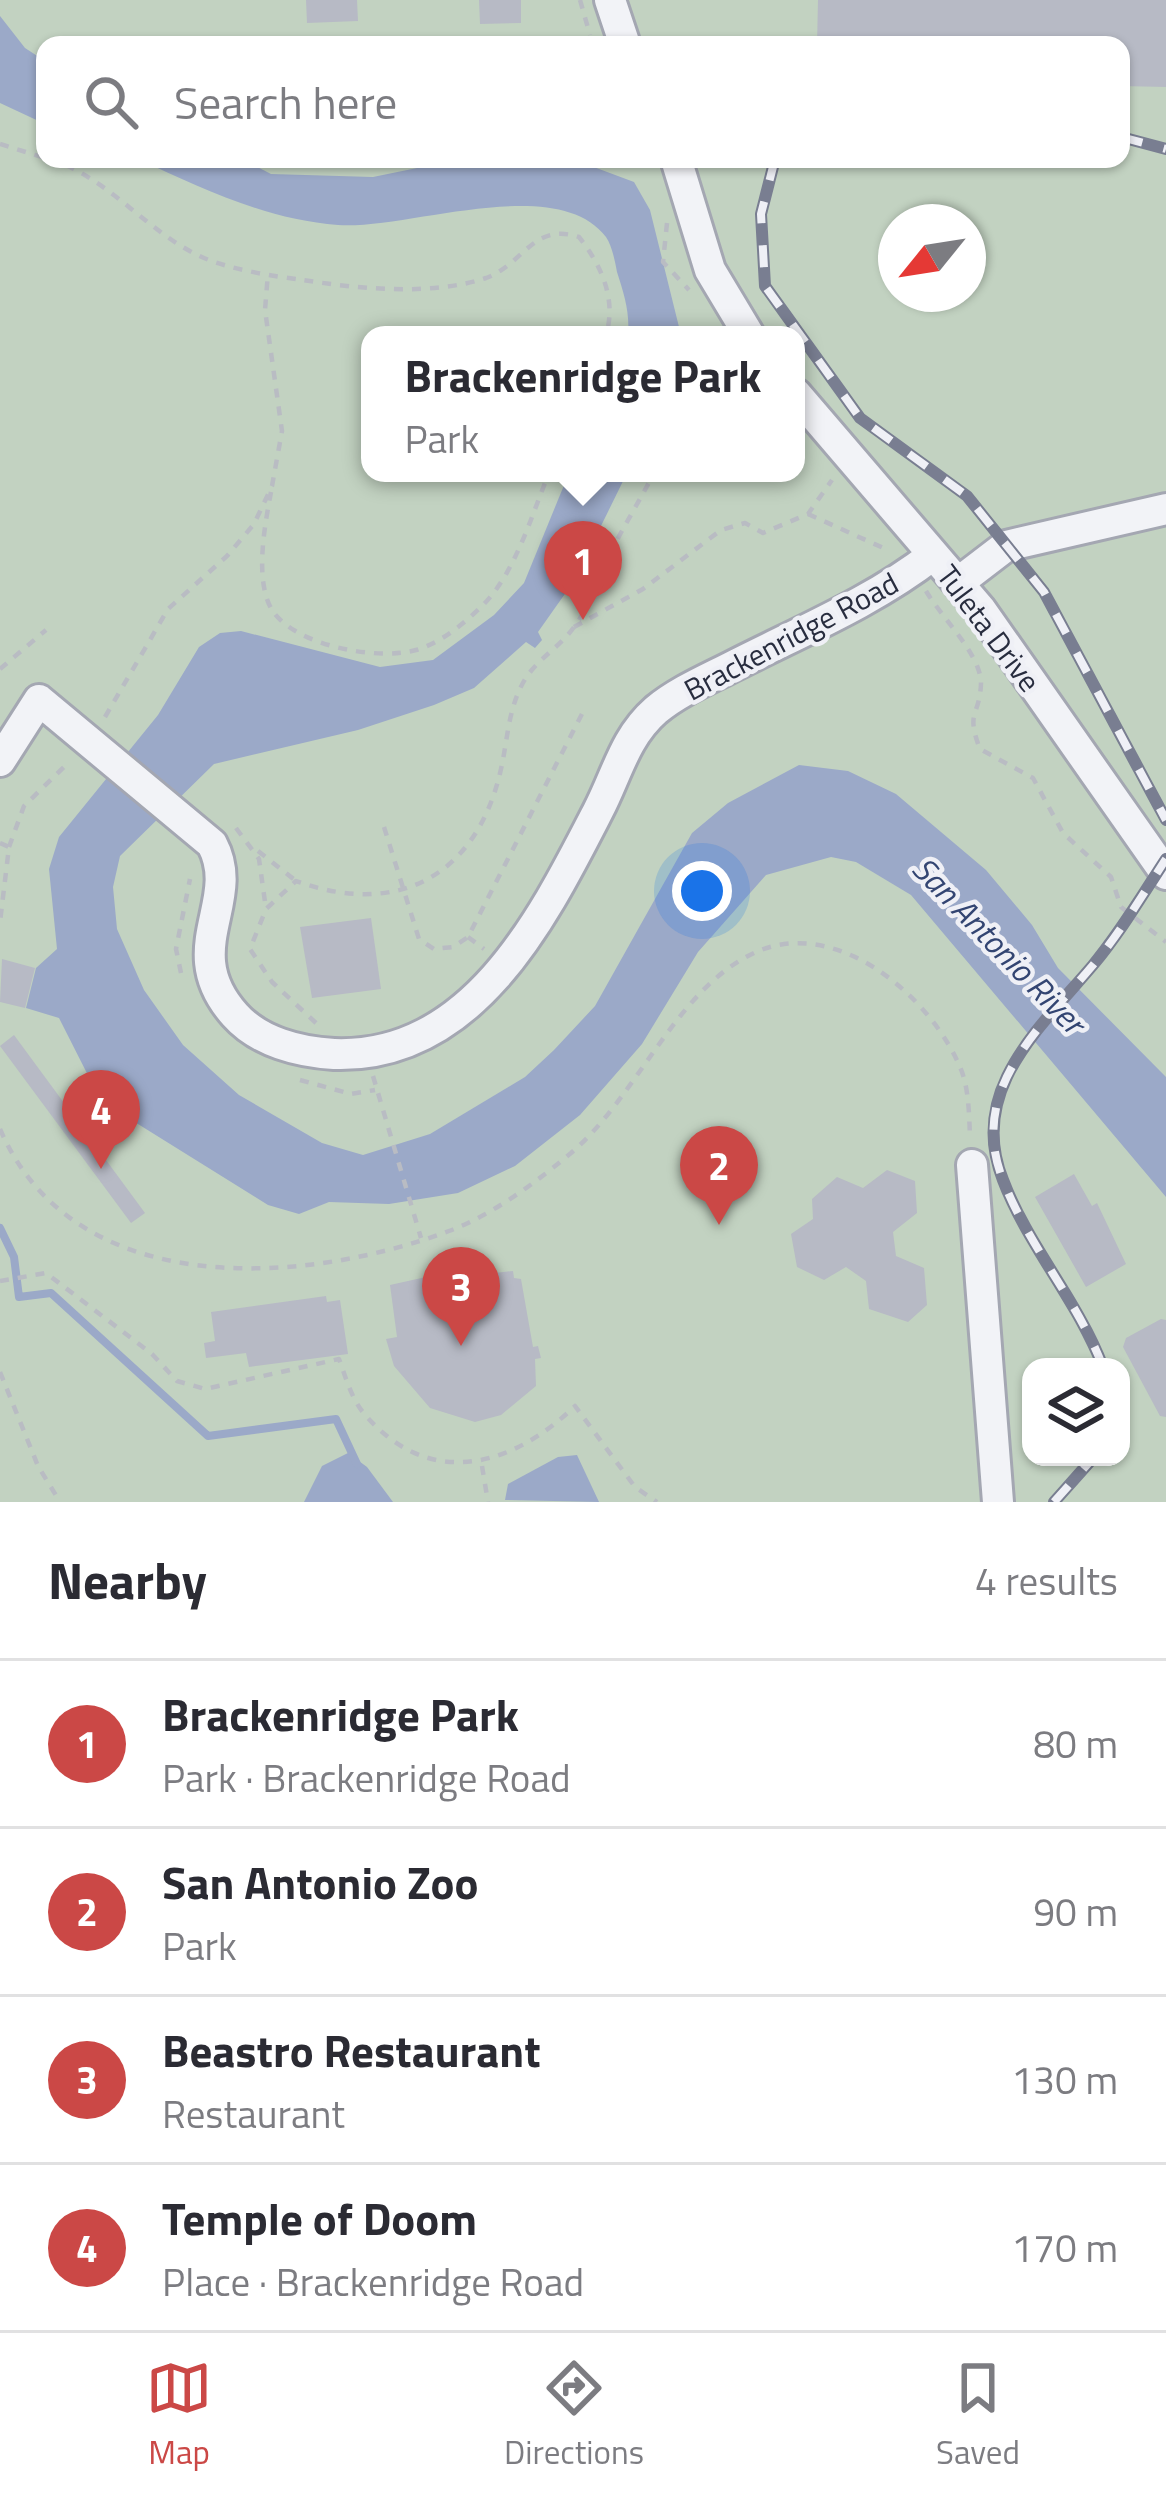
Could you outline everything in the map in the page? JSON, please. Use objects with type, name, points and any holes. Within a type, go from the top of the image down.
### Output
[{"type":"street","points":[[610,0],[623,36]]},
{"type":"street","points":[[679,168],[710,270],[744,326]]},
{"type":"street","name":"Tuleta Drive","points":[[805,404],[958,582],[1166,874]]},
{"type":"street","points":[[958,582],[1006,546],[1166,508]]},
{"type":"street","name":"Brackenridge Road","points":[[0,761],[39,700],[195,825],[212,844],[220,866],[206,951],[228,1007],[254,1032],[276,1042],[323,1053],[368,1053],[446,1026],[491,982],[577,849],[626,747],[655,711],[687,689],[893,584],[933,554]]},
{"type":"street","points":[[972,1165],[998,1502]]},
{"type":"path","points":[[0,144],[36,155]]},
{"type":"path","points":[[67,168],[98,184],[203,258],[305,281],[442,289],[490,276],[538,236],[562,231],[579,236],[605,283],[612,312],[608,326]]},
{"type":"path","points":[[268,273],[265,310],[282,431],[264,580],[272,609],[290,627],[323,642],[384,654],[417,650],[438,640],[487,601],[546,482]]},
{"type":"path","points":[[254,849],[296,881],[331,894],[372,897],[403,890],[443,872],[478,834],[526,676],[574,627],[643,589],[721,530],[745,524],[763,533],[808,514],[850,455]]},
{"type":"path","points":[[574,627],[649,482]]},
{"type":"path","points":[[0,922],[9,847],[24,806],[94,746],[168,609],[227,556],[254,524],[272,486]]},
{"type":"path","points":[[808,514],[892,552]]},
{"type":"path","points":[[923,586],[947,627],[971,649],[981,684],[969,722],[980,749],[1033,778],[1063,833],[1111,877],[1121,907],[1166,942]]},
{"type":"path","points":[[0,669],[46,630]]},
{"type":"path","points":[[384,827],[419,939],[434,949],[453,947],[467,938],[586,706]]},
{"type":"path","points":[[228,821],[247,835],[254,849],[266,909]]},
{"type":"path","points":[[0,843],[9,847]]},
{"type":"path","points":[[296,881],[266,909],[250,949],[272,982],[321,1026]]},
{"type":"path","points":[[467,938],[489,952],[483,965]]},
{"type":"path","points":[[0,1129],[14,1162],[65,1219],[136,1253],[226,1269],[313,1264],[449,1231],[508,1200],[577,1148],[624,1098],[688,1006],[760,950],[817,945],[845,953],[911,996],[962,1072],[972,1165]]},
{"type":"path","points":[[368,1053],[382,1117],[421,1238]]},
{"type":"path","points":[[3,1280],[46,1273],[152,1354],[177,1381],[205,1389],[339,1359],[359,1408],[399,1447],[482,1465],[514,1454],[575,1406],[635,1487],[657,1502]]},
{"type":"path","points":[[0,1372],[38,1466],[60,1502]]},
{"type":"path","points":[[482,1465],[488,1502]]},
{"type":"green space","points":[[0,0],[1166,0],[1166,1502],[0,1502]]},
{"type":"water","points":[[0,16],[36,55],[36,120],[0,103]]},
{"type":"water","points":[[158,168],[259,168],[271,174],[373,177],[417,168],[596,168],[634,182],[650,210],[679,326],[628,326],[606,237],[583,218],[553,208],[480,208],[338,225],[286,217]]},
{"type":"water","name":"San Antonio River","points":[[565,482],[623,482],[574,581],[538,632],[542,640],[535,648],[526,642],[474,688],[434,705],[358,730],[214,764],[120,856],[113,887],[117,929],[144,990],[183,1045],[239,1095],[322,1143],[363,1155],[430,1134],[525,1077],[595,1006],[692,833],[728,803],[799,765],[848,771],[896,794],[986,870],[1032,925],[1058,968],[1166,1077],[1166,1197],[911,895],[856,862],[831,857],[766,875],[698,952],[642,1044],[580,1115],[515,1166],[458,1193],[389,1204],[329,1202],[299,1214],[268,1205],[101,1101],[59,1018],[26,1008],[36,968],[57,949],[49,869],[59,837],[158,715],[199,647],[220,633],[241,631],[380,667],[433,660],[494,615],[524,583]]},
{"type":"water","points":[[348,1453],[367,1467],[393,1502],[304,1502],[322,1466]]},
{"type":"water","points":[[577,1455],[599,1502],[505,1500],[508,1484],[558,1457]]},
{"type":"building","points":[[306,0],[357,0],[358,21],[307,23]]},
{"type":"building","points":[[479,0],[521,0],[521,23],[480,24]]},
{"type":"building","points":[[818,0],[1166,0],[1166,87],[1130,86],[1130,36],[817,36]]},
{"type":"building","points":[[371,918],[381,989],[312,998],[300,927]]},
{"type":"building","points":[[2,959],[35,968],[25,1008],[0,1002]]},
{"type":"building","points":[[14,1035],[145,1213],[131,1223],[0,1046]]},
{"type":"building","points":[[887,1170],[915,1181],[917,1213],[893,1232],[896,1256],[924,1268],[927,1305],[908,1322],[869,1309],[866,1281],[846,1267],[824,1280],[797,1267],[791,1234],[813,1219],[812,1199],[837,1177],[863,1188]]},
{"type":"building","points":[[1074,1174],[1092,1206],[1097,1203],[1126,1264],[1086,1287],[1035,1197]]},
{"type":"building","points":[[513,1271],[514,1278],[521,1279],[533,1347],[538,1346],[541,1358],[535,1359],[536,1386],[501,1415],[475,1422],[430,1408],[394,1366],[386,1339],[397,1337],[390,1285],[426,1277],[427,1288],[494,1279],[494,1273]]},
{"type":"building","points":[[326,1296],[327,1302],[340,1300],[348,1354],[249,1367],[246,1353],[206,1358],[204,1343],[215,1341],[211,1312]]},
{"type":"building","points":[[1166,1320],[1166,1417],[1160,1416],[1123,1347],[1126,1338]]},
{"type":"waterway","points":[[0,1228],[14,1257],[19,1297],[51,1293],[208,1436],[336,1419],[357,1464]]},
{"type":"railway","points":[[1130,139],[1166,149]]},
{"type":"railway","points":[[773,168],[761,214],[765,286],[794,326]]},
{"type":"railway","points":[[805,342],[860,418],[967,496],[1044,592],[1166,820]]},
{"type":"railway","points":[[1099,1358],[1013,1204],[994,1148],[994,1117],[1015,1062],[1113,940],[1166,859]]},
{"type":"railway","points":[[1054,1502],[1086,1466]]},
{"type":"place","name":"Brackenridge Park","points":[[583,620]]},
{"type":"place","name":"Temple of Doom","points":[[101,1169]]},
{"type":"place","name":"San Antonio Zoo","points":[[719,1225]]},
{"type":"place","name":"Beastro Restaurant","points":[[461,1346]]}]
